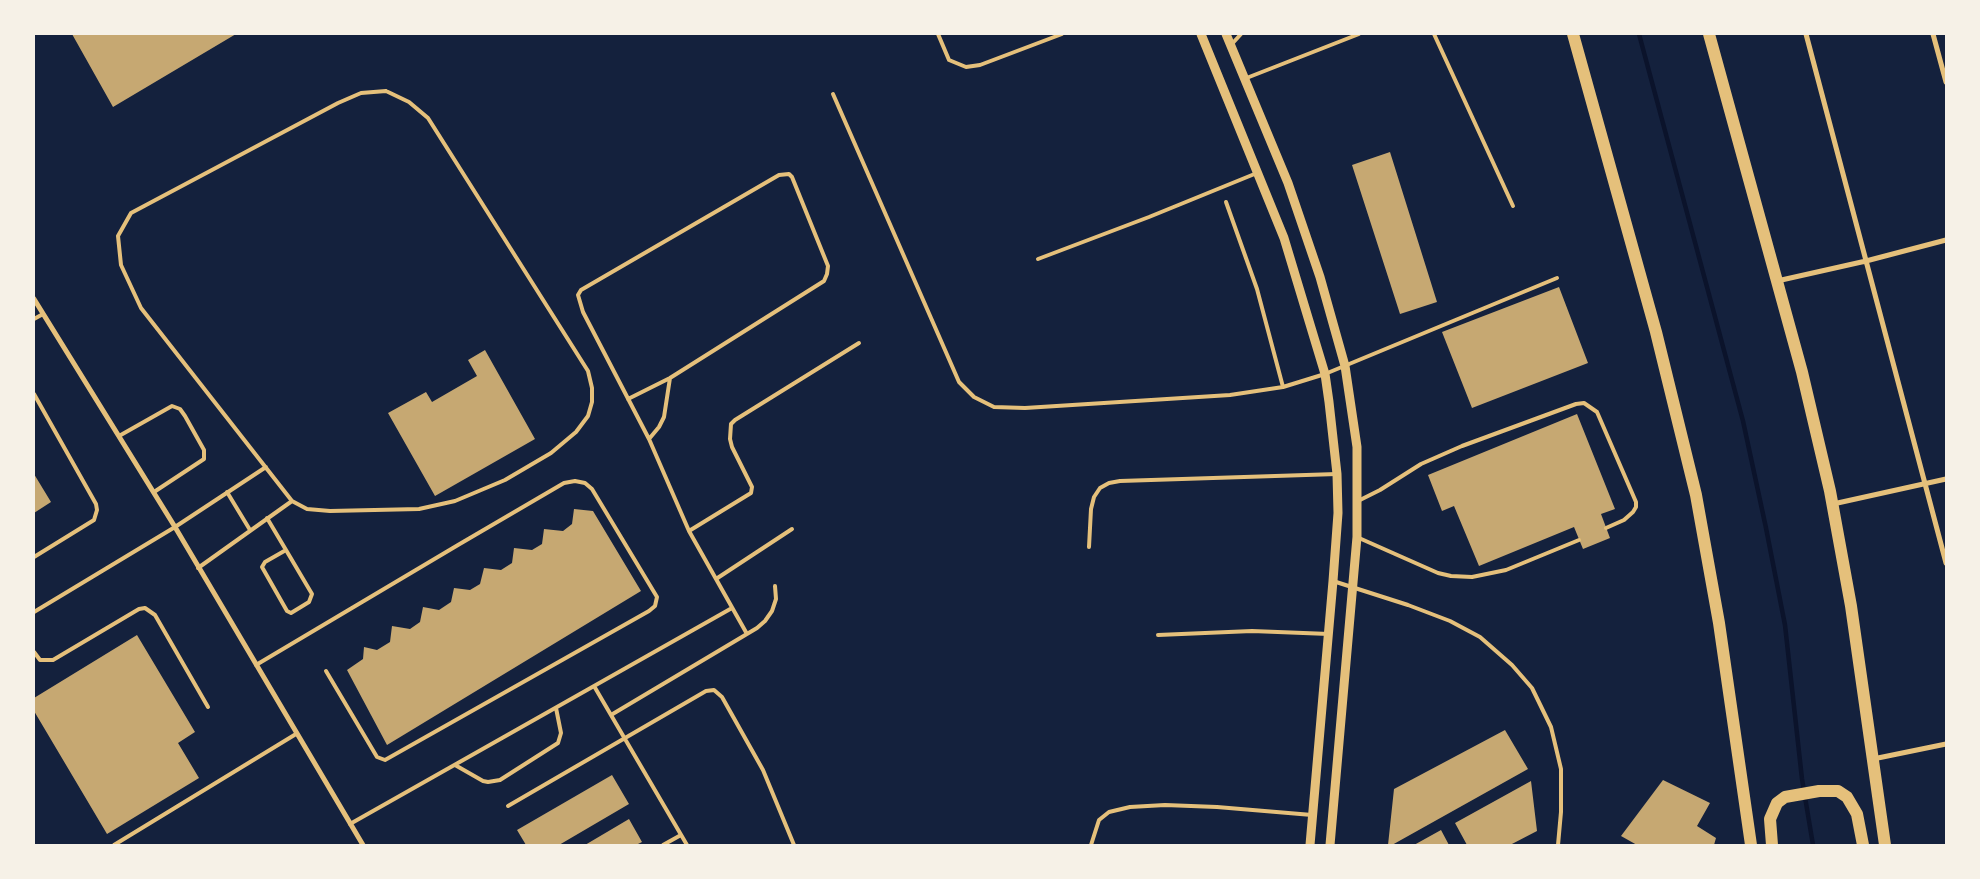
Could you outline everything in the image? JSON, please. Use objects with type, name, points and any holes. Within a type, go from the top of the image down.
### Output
[{"type":"highway","points":[[1573,34],[1656,332],[1696,495],[1719,623],[1751,845]]},
{"type":"highway","points":[[1709,34],[1802,372],[1832,504],[1851,606],[1885,845]]},
{"type":"highway","points":[[1772,845],[1770,820],[1777,803],[1786,796],[1819,791],[1838,792],[1847,796],[1858,814],[1863,845]]},
{"type":"street","points":[[1201,34],[1284,238],[1325,374],[1337,474],[1338,513],[1334,581],[1310,845]]},
{"type":"street","points":[[1226,34],[1291,193],[1320,276],[1345,366],[1357,447],[1357,537],[1330,845]]},
{"type":"street","points":[[1806,34],[1946,563]]},
{"type":"street","points":[[1933,34],[1946,82]]},
{"type":"street","points":[[1777,282],[1946,240]]},
{"type":"street","points":[[34,299],[154,492],[363,845]]},
{"type":"street","points":[[1832,504],[1946,479]]},
{"type":"street","points":[[1874,759],[1946,744]]},
{"type":"lane","points":[[938,34],[949,60],[966,67],[980,65],[1062,34]]},
{"type":"lane","points":[[1231,45],[1242,34]]},
{"type":"lane","points":[[1244,79],[1358,34]]},
{"type":"lane","points":[[1434,34],[1513,206]]},
{"type":"lane","points":[[386,91],[409,102],[428,118],[588,371],[592,388],[592,402],[588,416],[576,432],[551,453],[505,480],[455,501],[419,509],[330,511],[307,509],[292,501],[141,308],[121,264],[118,236],[131,213],[338,102],[361,93],[386,91]]},
{"type":"lane","points":[[833,94],[959,382],[974,397],[994,407],[1025,408],[1230,395],[1283,387],[1325,374],[1557,278]]},
{"type":"lane","points":[[1038,260],[1257,173]]},
{"type":"lane","points":[[628,398],[670,378],[824,281],[828,266],[792,177],[789,174],[779,175],[581,290],[578,295],[583,312],[649,439],[688,531],[747,634]]},
{"type":"lane","points":[[1226,202],[1258,289],[1283,387]]},
{"type":"lane","points":[[34,319],[43,314]]},
{"type":"lane","points":[[688,531],[752,493],[752,487],[732,447],[730,439],[731,424],[859,343]]},
{"type":"lane","points":[[649,439],[659,427],[664,417],[670,378]]},
{"type":"lane","points":[[34,394],[98,510],[94,520],[86,526],[34,557]]},
{"type":"lane","points":[[1358,501],[1380,490],[1421,464],[1462,446],[1576,404],[1584,403],[1597,412],[1636,502],[1633,512],[1624,520],[1606,528]]},
{"type":"lane","points":[[119,436],[172,406],[180,409],[185,416],[204,450],[204,459],[154,492]]},
{"type":"lane","points":[[34,612],[175,527],[266,467]]},
{"type":"lane","points":[[1089,547],[1091,509],[1094,497],[1100,488],[1108,483],[1120,481],[1337,474]]},
{"type":"lane","points":[[256,664],[564,483],[575,481],[584,483],[592,489],[657,596],[655,606],[649,611],[385,760],[377,757],[326,672]]},
{"type":"lane","points":[[227,492],[250,530]]},
{"type":"lane","points":[[198,568],[292,501]]},
{"type":"lane","points":[[267,518],[286,550],[312,594],[309,602],[291,613],[287,611],[262,567],[265,562],[286,550]]},
{"type":"lane","points":[[716,579],[792,529]]},
{"type":"lane","points":[[1357,537],[1438,573],[1472,577],[1506,570],[1579,540]]},
{"type":"lane","points":[[1334,581],[1450,621],[1480,637],[1512,665],[1532,688],[1551,728],[1561,770],[1561,812],[1558,845]]},
{"type":"lane","points":[[611,715],[747,634],[765,621],[772,611],[776,599],[775,586]]},
{"type":"lane","points":[[34,652],[40,660],[53,660],[138,609],[145,608],[155,615],[208,707]]},
{"type":"lane","points":[[350,824],[732,608]]},
{"type":"lane","points":[[1158,635],[1252,631],[1329,634]]},
{"type":"lane","points":[[594,686],[687,845]]},
{"type":"lane","points":[[508,806],[706,691],[718,692],[740,727],[762,770],[794,845]]},
{"type":"lane","points":[[454,765],[483,781],[500,780],[558,743],[561,733],[556,708]]},
{"type":"lane","points":[[114,845],[296,734]]},
{"type":"lane","points":[[1091,845],[1099,820],[1109,812],[1130,807],[1165,805],[1217,807],[1312,815]]},
{"type":"lane","points":[[663,845],[680,835]]},
{"type":"building","points":[[72,34],[236,34],[113,107]]},
{"type":"building","points":[[1390,152],[1437,302],[1400,314],[1352,165]]},
{"type":"building","points":[[1559,287],[1588,363],[1472,408],[1442,332]]},
{"type":"building","points":[[485,350],[535,439],[435,496],[388,413],[426,392],[432,402],[477,376],[468,360]]},
{"type":"building","points":[[1577,414],[1615,509],[1601,514],[1610,538],[1583,549],[1574,527],[1479,566],[1454,506],[1442,511],[1428,475]]},
{"type":"building","points":[[34,474],[51,502],[34,513]]},
{"type":"building","points":[[574,509],[593,511],[641,591],[387,745],[347,670],[363,659],[364,647],[377,650],[390,642],[392,626],[410,629],[420,622],[423,607],[439,610],[451,602],[454,588],[470,590],[480,584],[484,568],[501,570],[512,563],[514,548],[532,550],[542,544],[544,529],[563,531],[572,524]]},
{"type":"building","points":[[137,635],[195,732],[178,743],[199,778],[107,834],[34,711],[34,698]]},
{"type":"building","points":[[1505,730],[1528,769],[1392,845],[1388,845],[1394,789]]},
{"type":"building","points":[[612,775],[629,804],[559,845],[526,845],[517,830]]},
{"type":"building","points":[[1663,780],[1710,803],[1697,826],[1716,838],[1714,845],[1637,845],[1621,836]]},
{"type":"building","points":[[1531,781],[1537,831],[1510,845],[1467,845],[1455,823]]},
{"type":"building","points":[[629,819],[642,842],[636,845],[585,845]]},
{"type":"building","points":[[1441,830],[1449,845],[1414,845]]},
{"type":"waterway","points":[[1639,34],[1743,421],[1766,528],[1785,625],[1802,779],[1813,845]]}]
